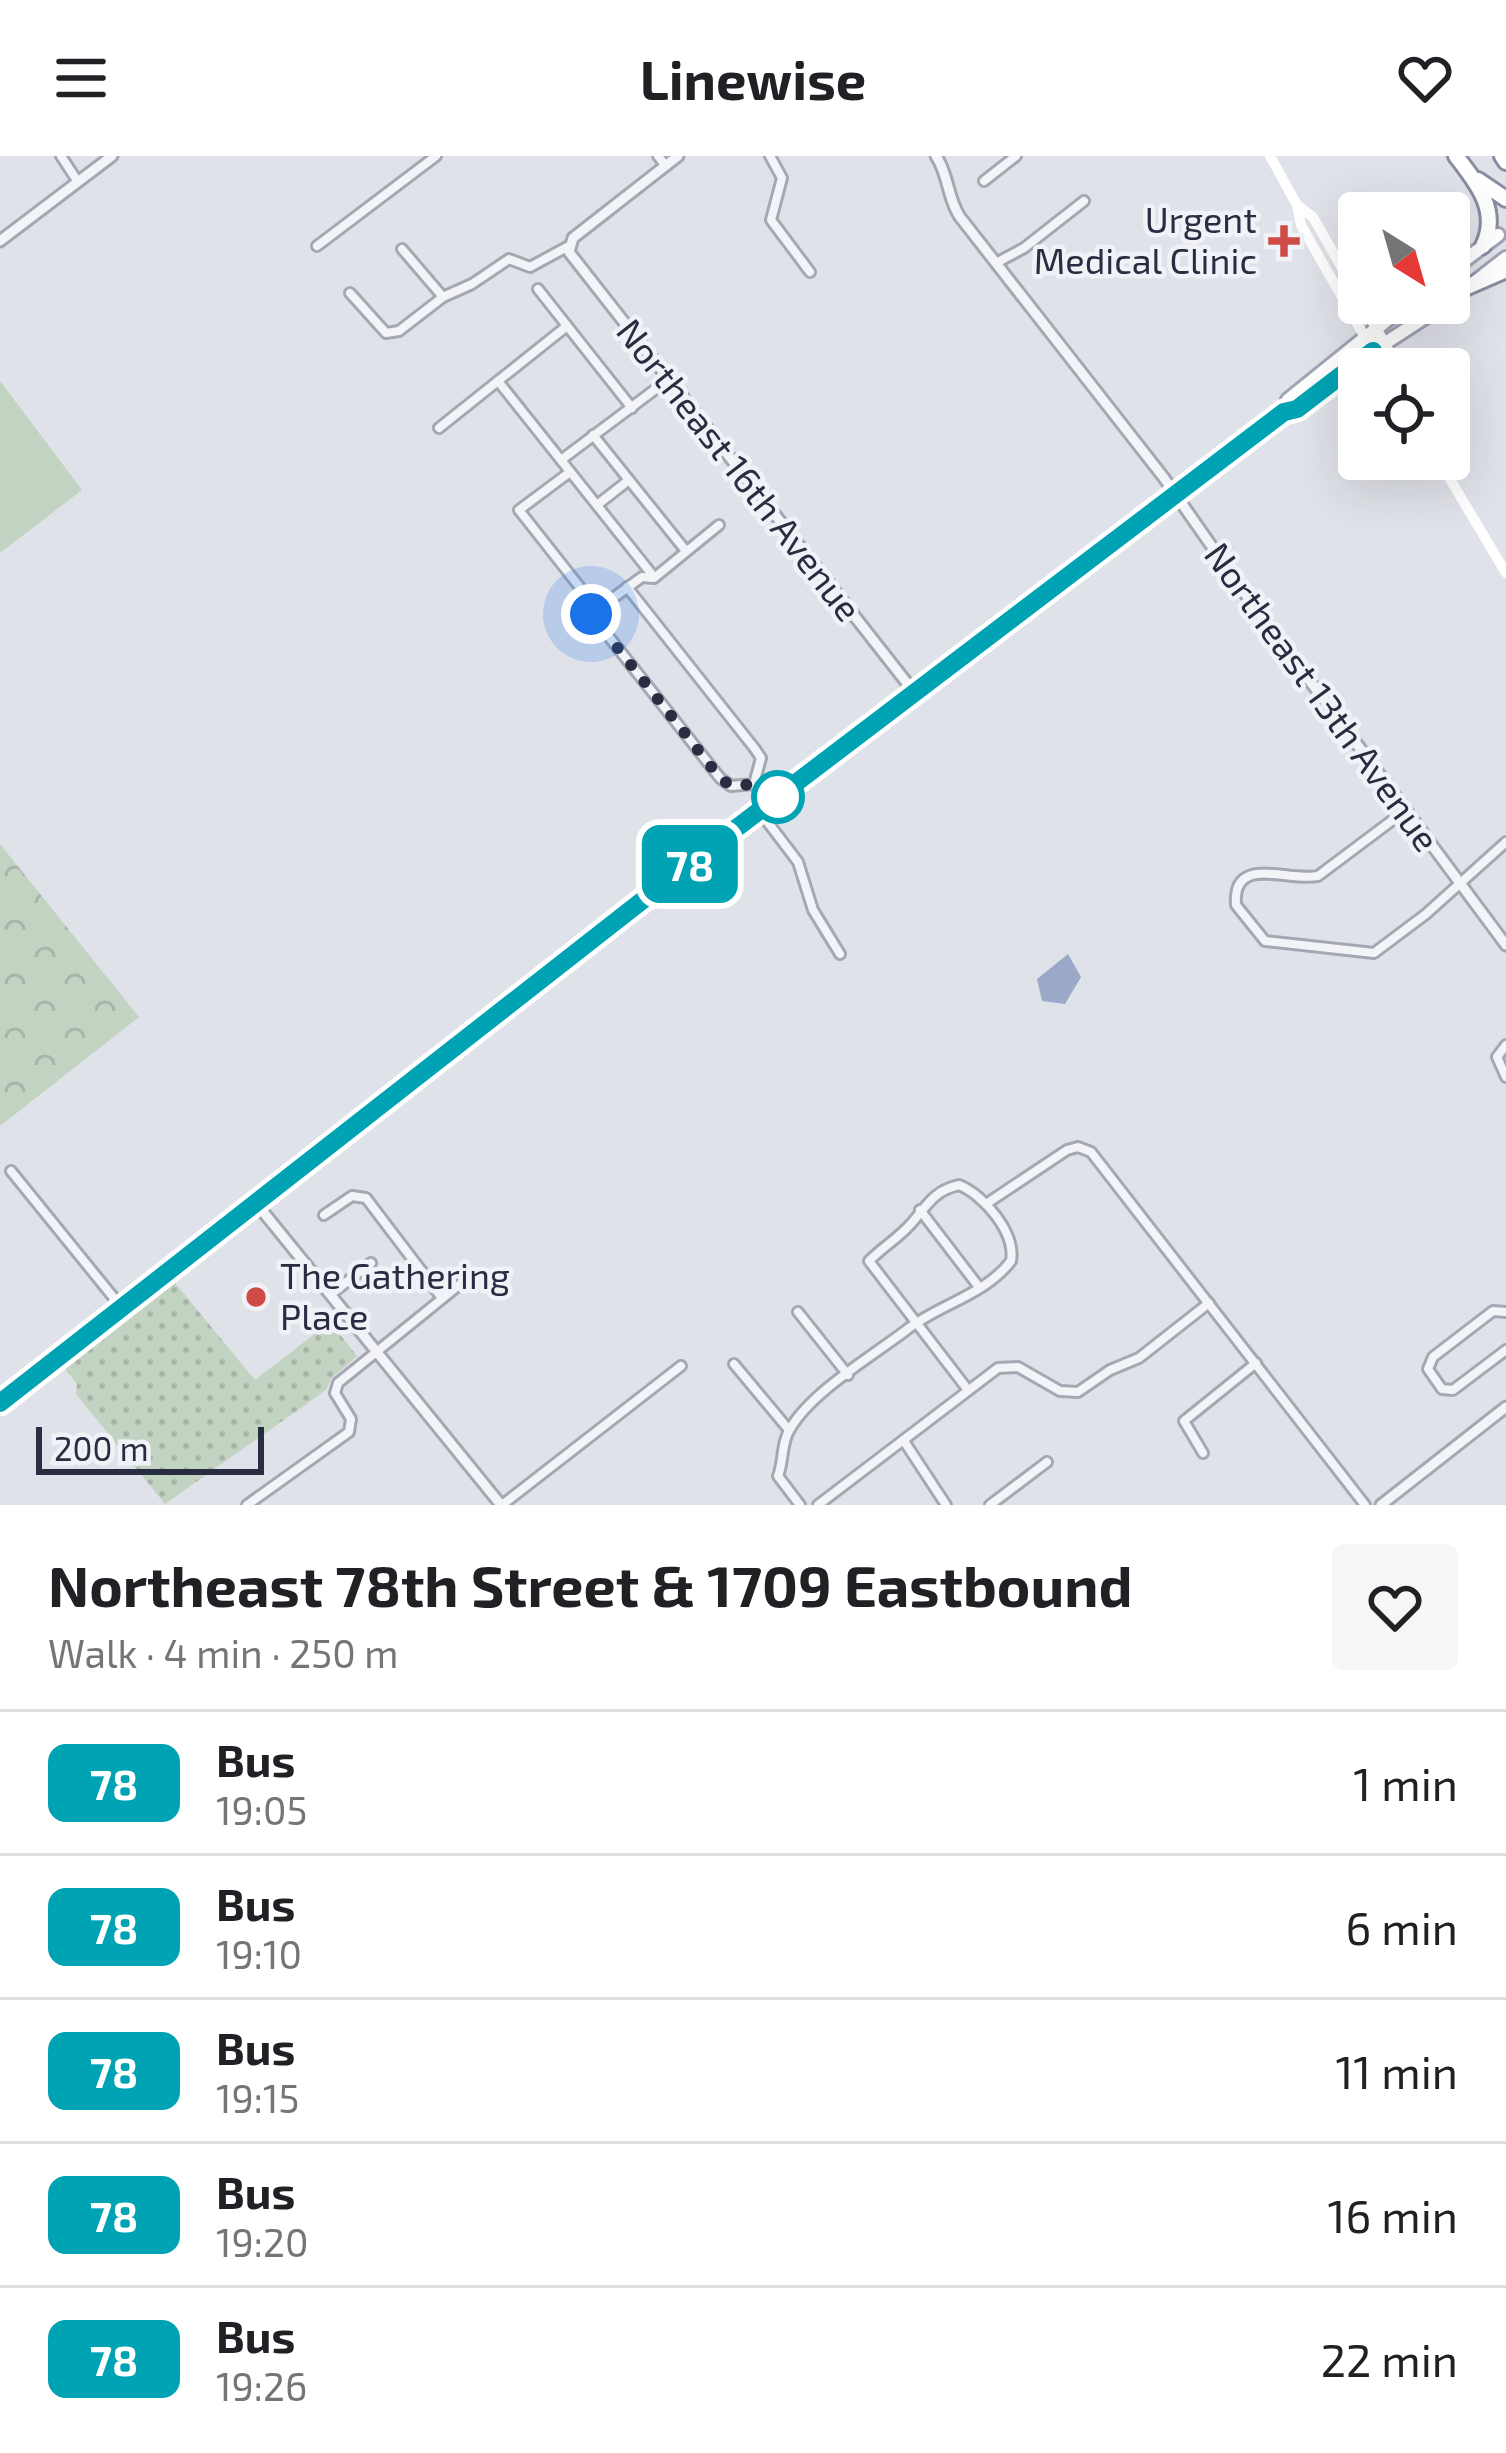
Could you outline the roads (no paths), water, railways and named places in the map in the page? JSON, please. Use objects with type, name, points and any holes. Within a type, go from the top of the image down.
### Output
[{"type":"highway","points":[[1456,156],[1490,212],[1490,230],[1483,245]]},
{"type":"highway","points":[[1469,173],[1506,199]]},
{"type":"highway","points":[[1470,286],[1506,270]]},
{"type":"main road","points":[[1270,156],[1297,205],[1301,225],[1381,348]]},
{"type":"main road","points":[[1297,205],[1313,217],[1338,262]]},
{"type":"main road","points":[[1470,255],[1503,231]]},
{"type":"main road","points":[[1470,285],[1506,258]]},
{"type":"main road","points":[[1369,324],[1377,348]]},
{"type":"main road","points":[[0,1403],[914,692],[1284,412],[1297,409],[1390,324]]},
{"type":"main road","points":[[1375,341],[1407,324]]},
{"type":"main road","points":[[1453,480],[1506,573]]},
{"type":"street","points":[[61,156],[78,182]]},
{"type":"street","points":[[0,241],[112,156]]},
{"type":"street","points":[[658,156],[666,166]]},
{"type":"street","points":[[350,293],[386,333],[399,331],[443,297],[509,259],[530,267],[567,247],[678,156]]},
{"type":"street","points":[[770,156],[782,173],[771,220],[810,272]]},
{"type":"street","name":"Northeast 13th Avenue","points":[[936,156],[945,170],[954,209],[1175,495],[1506,945]]},
{"type":"street","points":[[984,181],[1016,156]]},
{"type":"street","points":[[317,246],[430,158]]},
{"type":"street","points":[[996,263],[1024,248],[1084,201]]},
{"type":"street","name":"Northeast 16th Avenue","points":[[567,247],[914,692]]},
{"type":"street","points":[[402,249],[443,297]]},
{"type":"street","points":[[538,289],[632,408]]},
{"type":"street","points":[[439,428],[567,326]]},
{"type":"street","points":[[561,460],[669,380]]},
{"type":"street","points":[[498,381],[654,578]]},
{"type":"street","points":[[593,435],[686,551]]},
{"type":"street","points":[[571,472],[519,510],[597,609]]},
{"type":"street","points":[[597,506],[629,480]]},
{"type":"street","points":[[719,525],[654,578],[642,577],[591,614],[720,778],[731,786],[754,784]]},
{"type":"street","points":[[627,587],[755,749],[760,758],[754,784],[798,862],[816,916],[840,954]]},
{"type":"street","points":[[1406,811],[1318,876],[1252,873],[1239,883],[1236,905],[1263,940],[1374,953],[1426,914],[1506,842]]},
{"type":"street","points":[[1506,1045],[1497,1057],[1506,1077]]},
{"type":"street","points":[[986,1204],[1065,1151],[1078,1147],[1091,1151],[1365,1505]]},
{"type":"street","points":[[11,1171],[122,1308]]},
{"type":"street","points":[[800,1505],[778,1476],[789,1430],[805,1409],[848,1375],[915,1324],[936,1308],[1006,1268],[1012,1253],[1010,1240],[986,1204],[966,1187],[944,1189],[869,1261],[915,1324],[968,1390]]},
{"type":"street","points":[[324,1215],[352,1196],[366,1198],[442,1298]]},
{"type":"street","points":[[256,1202],[502,1505],[681,1366]]},
{"type":"street","points":[[920,1210],[979,1287]]},
{"type":"street","points":[[331,1294],[371,1262]]},
{"type":"street","points":[[247,1505],[349,1432],[352,1421],[335,1396],[335,1388],[469,1277]]},
{"type":"street","points":[[818,1505],[998,1368],[1034,1373],[1060,1390],[1078,1392],[1110,1370],[1139,1358],[1210,1303]]},
{"type":"street","points":[[1503,1310],[1433,1357],[1428,1370],[1439,1386],[1449,1390],[1506,1350]]},
{"type":"street","points":[[798,1312],[848,1375]]},
{"type":"street","points":[[734,1364],[789,1430]]},
{"type":"street","points":[[1203,1453],[1184,1420],[1256,1364]]},
{"type":"street","points":[[1381,1505],[1506,1407]]},
{"type":"street","points":[[904,1440],[946,1505]]},
{"type":"street","points":[[991,1505],[1047,1462]]},
{"type":"water","points":[[1068,954],[1081,977],[1065,1004],[1042,1001],[1037,979]]},
{"type":"place","name":"Urgent Medical Clinic","points":[[1284,241]]},
{"type":"place","name":"The Gathering Place","points":[[256,1297]]}]
